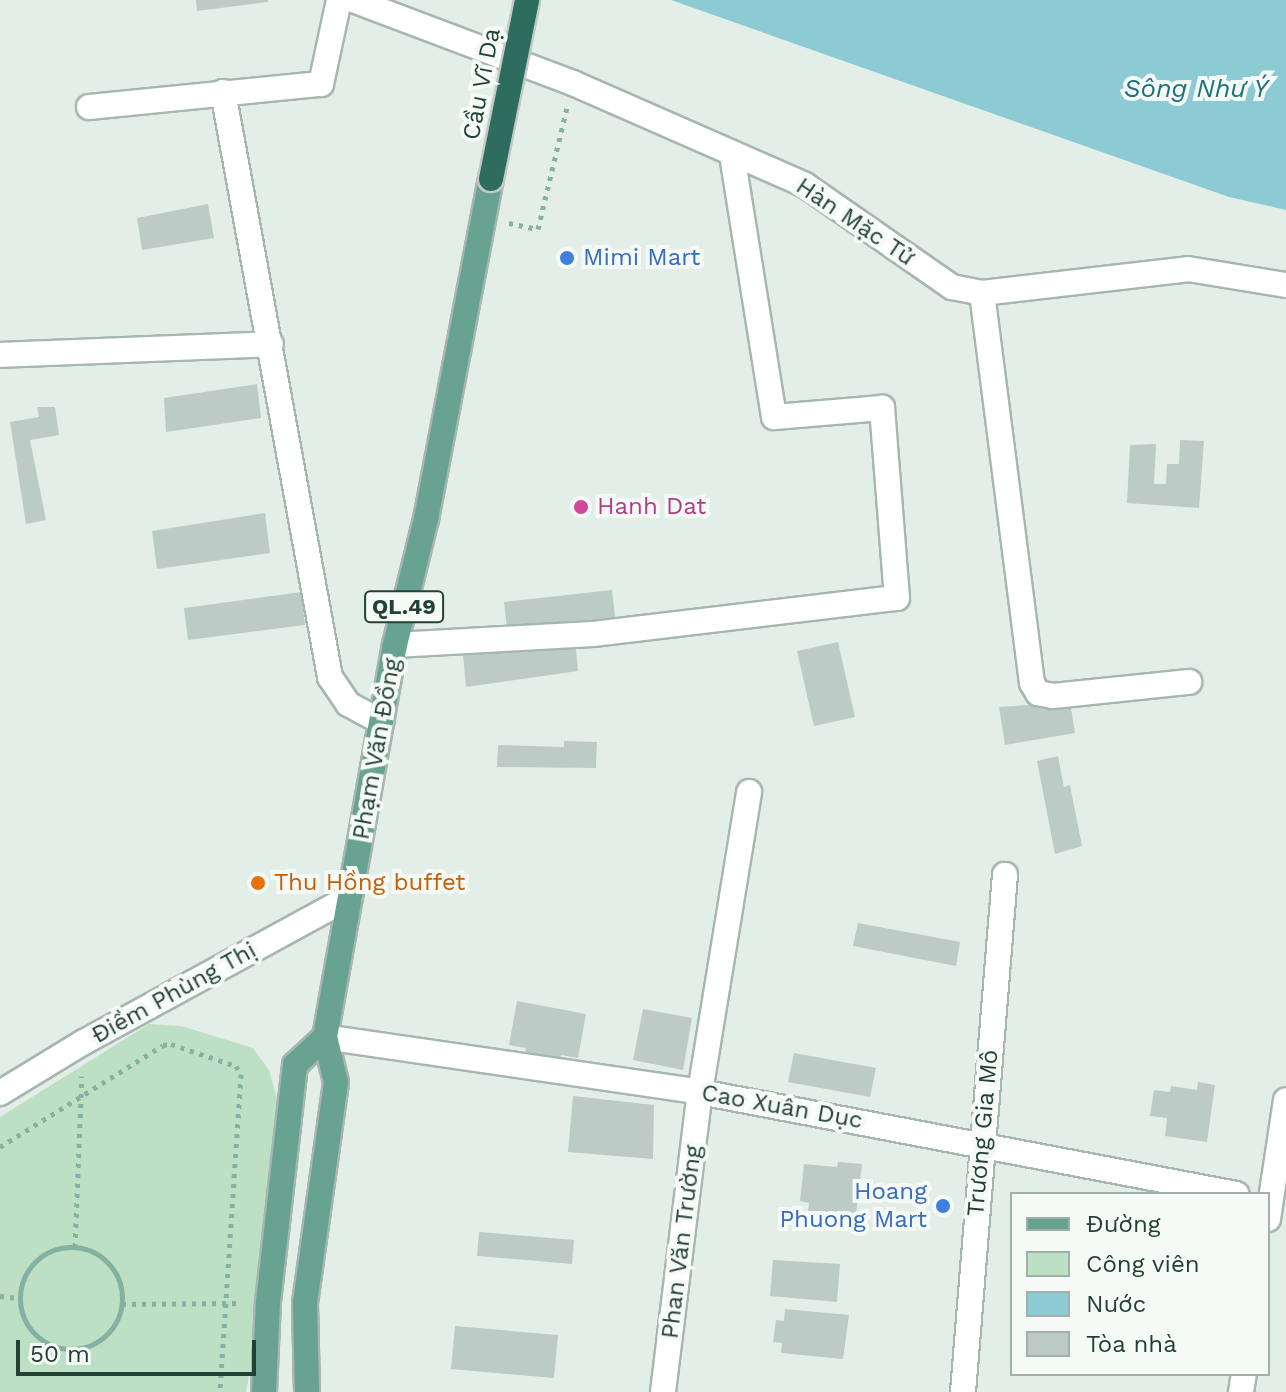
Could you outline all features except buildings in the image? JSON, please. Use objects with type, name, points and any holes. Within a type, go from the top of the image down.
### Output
[{"type":"highway","name":"Cầu Vĩ Dạ","points":[[491,179],[527,0]]},
{"type":"main road","name":"Phạm Văn Đồng","points":[[307,1392],[305,1303],[336,1082],[325,1037],[395,645],[426,519],[491,179]]},
{"type":"main road","points":[[264,1392],[268,1302],[295,1065],[325,1037]]},
{"type":"street","points":[[89,107],[321,84],[339,0]]},
{"type":"street","name":"Hàn Mặc Tử","points":[[353,0],[573,83],[805,185],[952,287],[982,293],[1188,269],[1286,285]]},
{"type":"street","points":[[223,92],[330,677],[348,704],[382,722]]},
{"type":"street","points":[[395,645],[593,634],[897,598],[882,408],[774,417],[732,155]]},
{"type":"street","points":[[982,293],[1032,683],[1038,693],[1053,696],[1189,682]]},
{"type":"street","points":[[0,355],[271,344]]},
{"type":"street","name":"Phan Văn Trường","points":[[663,1392],[700,1092],[749,792]]},
{"type":"street","name":"Trương Gia Mô","points":[[963,1392],[1005,875]]},
{"type":"street","name":"Điềm Phùng Thị","points":[[0,1093],[84,1042],[350,897]]},
{"type":"street","name":"Cao Xuân Dục","points":[[325,1037],[700,1092],[1226,1192]]},
{"type":"street","points":[[1273,1206],[1286,1100]]},
{"type":"path","points":[[538,229],[573,83]]},
{"type":"path","points":[[75,1247],[84,1042]]},
{"type":"path","points":[[0,1147],[163,1045],[171,1044],[236,1066],[241,1074],[220,1392]]},
{"type":"path","points":[[75,1247],[91,1251],[116,1272],[122,1304],[118,1320],[107,1334],[93,1344],[68,1349],[44,1341],[31,1330],[23,1315],[20,1298],[31,1267],[43,1255],[75,1247]]},
{"type":"path","points":[[0,1296],[20,1298]]},
{"type":"path","points":[[122,1304],[268,1302]]},
{"type":"green space","points":[[149,1024],[181,1026],[253,1048],[269,1070],[278,1102],[252,1360],[246,1392],[0,1392],[0,1117]]},
{"type":"water","name":"Sông Như Ý","points":[[671,0],[1286,0],[1286,210],[1229,197]]},
{"type":"place","name":"Mimi Mart","points":[[567,258]]},
{"type":"place","name":"Hanh Dat","points":[[581,507]]},
{"type":"place","name":"Thu Hồng buffet","points":[[258,883]]},
{"type":"place","name":"Hoang Phuong Mart","points":[[943,1206]]}]
